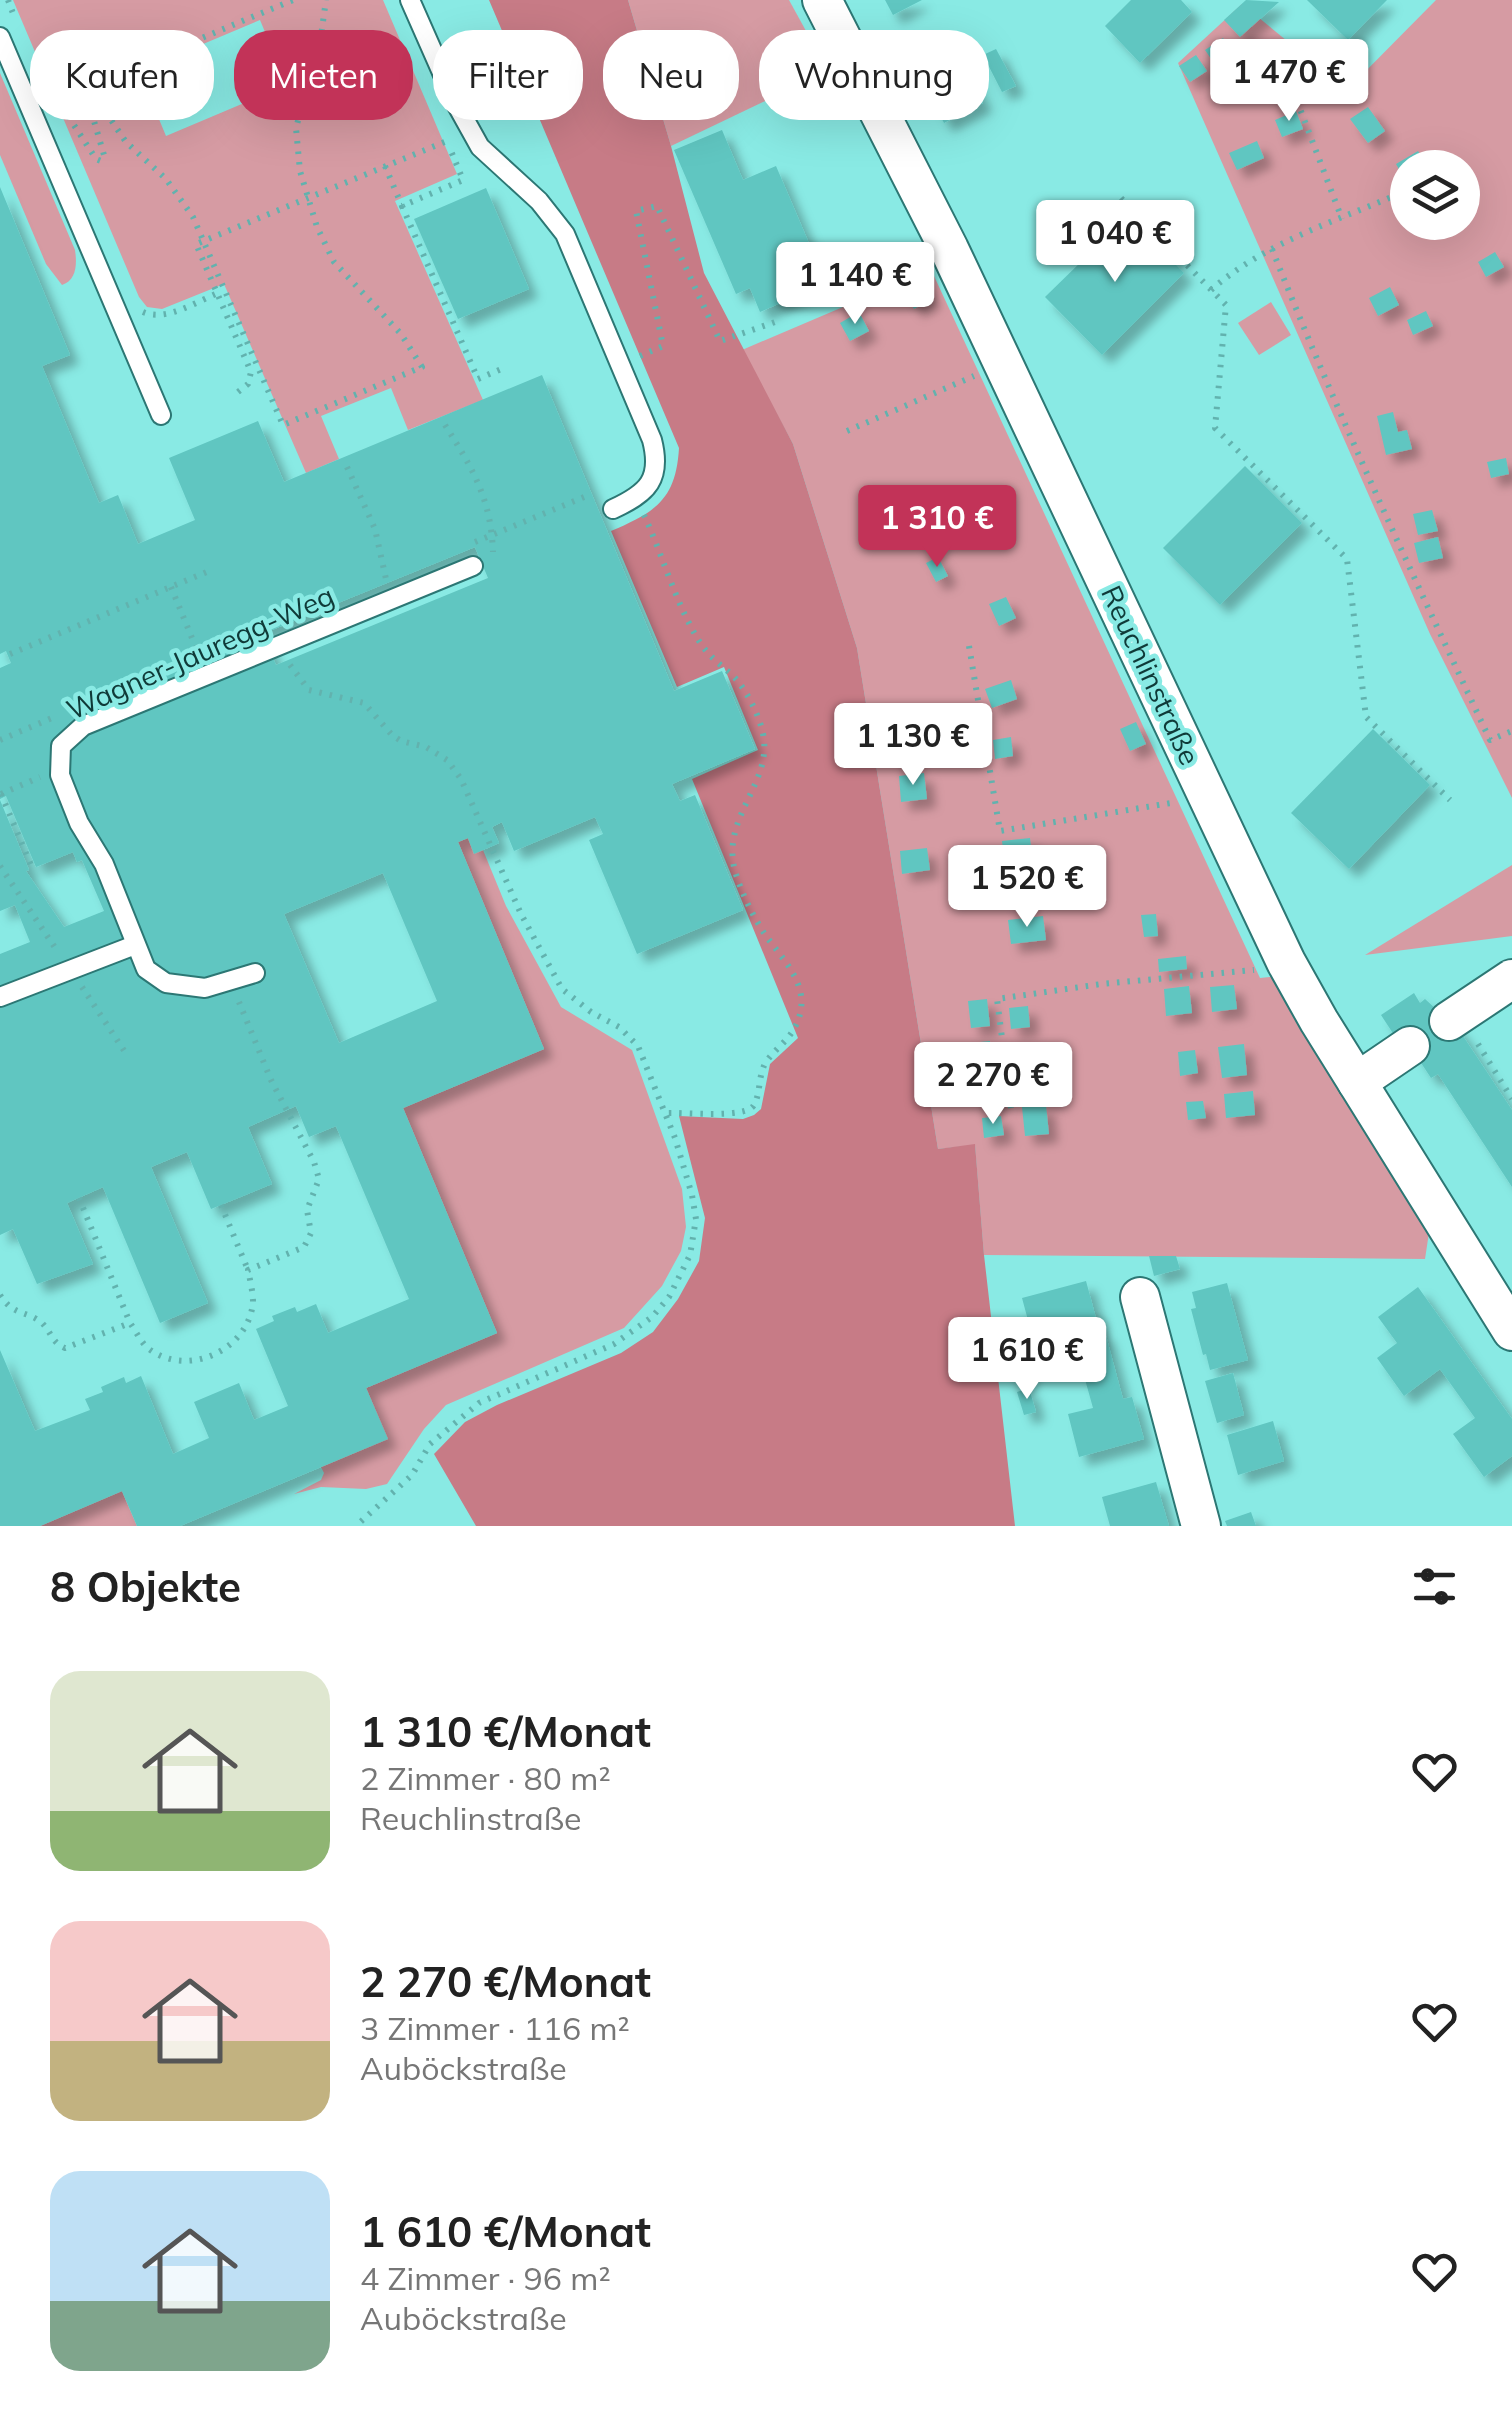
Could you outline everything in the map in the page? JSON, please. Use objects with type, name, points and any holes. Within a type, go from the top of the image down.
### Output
[{"type":"street","name":"Reuchlinstraße","points":[[822,0],[910,169],[1286,962],[1512,1332]]},
{"type":"street","points":[[1449,1021],[1512,978]]},
{"type":"street","points":[[1357,1082],[1410,1046]]},
{"type":"street","points":[[1140,1297],[1200,1526]]},
{"type":"lane","points":[[410,0],[455,102],[480,147],[539,201],[566,234],[652,440],[656,468],[652,480],[636,497],[613,509]]},
{"type":"lane","points":[[0,36],[161,416]]},
{"type":"lane","name":"Wagner-Jauregg-Weg","points":[[58,769],[61,746],[83,726],[472,566]]},
{"type":"lane","points":[[58,769],[80,824],[104,864],[146,969],[166,983],[204,988],[255,973]]},
{"type":"lane","points":[[0,997],[135,945]]},
{"type":"path","points":[[214,33],[292,0]]},
{"type":"path","points":[[110,120],[126,142],[180,196],[204,240],[283,425],[422,368],[401,334],[334,262],[307,198],[296,128],[321,36],[326,0]]},
{"type":"path","points":[[86,87],[104,155],[100,160],[61,98],[86,87]]},
{"type":"path","points":[[1297,101],[1342,219]]},
{"type":"path","points":[[402,206],[463,180],[439,123]]},
{"type":"path","points":[[238,392],[248,384],[251,372],[196,244],[447,141]]},
{"type":"path","points":[[385,166],[478,380],[506,367]]},
{"type":"path","points":[[1121,198],[1226,305],[1215,428],[1347,559],[1366,717],[1450,800]]},
{"type":"path","points":[[1211,290],[1226,276],[1272,250],[1390,198]]},
{"type":"path","points":[[662,346],[636,212],[657,206],[720,342],[780,320]]},
{"type":"path","points":[[1272,250],[1377,496],[1490,740],[1512,731]]},
{"type":"path","points":[[138,308],[158,316],[218,292]]},
{"type":"path","points":[[847,430],[1004,364]]},
{"type":"path","points":[[445,425],[482,491],[492,534],[493,565]]},
{"type":"path","points":[[347,467],[375,529],[386,578]]},
{"type":"path","points":[[492,534],[584,497]]},
{"type":"path","points":[[636,497],[699,641],[744,690],[764,738],[764,754],[730,846],[746,898],[765,934],[794,973],[801,1001],[796,1025],[763,1066],[749,1112],[666,1113]]},
{"type":"path","points":[[10,654],[209,571]]},
{"type":"path","points":[[171,587],[200,656]]},
{"type":"path","points":[[281,645],[299,681],[308,690],[364,703],[392,735],[426,747],[447,760],[461,779],[552,974],[577,1002],[633,1040],[666,1113],[696,1219],[690,1255],[669,1297],[652,1318],[614,1344],[460,1416],[430,1444],[400,1489],[356,1526]]},
{"type":"path","points":[[970,646],[1000,830],[1169,806],[1205,789]]},
{"type":"path","points":[[34,870],[0,794],[58,769]]},
{"type":"path","points":[[1011,1108],[997,999],[1101,984],[1272,968],[1286,962]]},
{"type":"path","points":[[230,982],[271,1080],[310,1149],[319,1180],[307,1210],[310,1233],[304,1248],[248,1270]]},
{"type":"path","points":[[1488,1037],[1477,1045],[1512,1100]]},
{"type":"path","points":[[79,1198],[130,1323],[148,1348],[169,1358],[188,1361],[224,1350],[247,1323],[253,1303],[248,1270],[221,1205]]},
{"type":"path","points":[[0,1295],[12,1310],[38,1320],[52,1340],[65,1348],[130,1323]]},
{"type":"shaded area","points":[[13,0],[383,0],[396,30],[264,30],[260,20],[214,39],[214,30],[30,30],[30,40]]},
{"type":"shaded area","points":[[489,0],[628,0],[637,30],[603,30],[603,120],[663,120],[704,273],[793,444],[857,648],[938,1149],[975,1144],[1015,1526],[476,1526],[434,1454],[465,1422],[621,1353],[653,1332],[678,1299],[699,1261],[705,1218],[679,1116],[743,1119],[754,1115],[761,1109],[770,1064],[798,1038],[692,779],[758,750],[724,667],[677,687],[611,531],[661,502],[673,480],[679,448],[540,120],[583,120],[583,30],[502,30]]},
{"type":"shaded area","points":[[628,0],[789,0],[805,30],[759,30],[759,104],[739,114],[739,30],[637,30]]},
{"type":"shaded area","points":[[1436,0],[1512,0],[1512,798],[1430,634],[1178,63],[1242,4],[1347,90]]},
{"type":"shaded area","points":[[413,71],[457,174],[395,201],[483,400],[408,430],[391,388],[321,416],[339,459],[306,473],[224,284],[162,309],[147,307],[139,297],[64,120],[159,120],[166,136],[204,120],[214,120],[214,116],[234,107],[234,120],[413,120]]},
{"type":"shaded area","points":[[0,73],[75,250],[73,275],[62,285],[46,264],[0,155]]},
{"type":"shaded area","points":[[663,120],[725,120],[671,146]]},
{"type":"shaded area","points":[[925,272],[934,276],[1260,978],[1279,976],[1430,1226],[1425,1259],[984,1255],[975,1145],[938,1149],[857,648],[793,444],[742,350]]},
{"type":"shaded area","points":[[1271,302],[1291,335],[1259,355],[1238,323]]},
{"type":"shaded area","points":[[468,838],[474,853],[483,850],[506,906],[561,1007],[632,1050],[682,1189],[686,1227],[681,1251],[662,1286],[624,1328],[446,1405],[424,1429],[387,1484],[366,1489],[321,1487],[294,1494],[321,1480],[321,1467],[387,1439],[366,1388],[497,1333],[403,1108],[544,1049],[458,842]]},
{"type":"shaded area","points":[[1512,865],[1512,936],[1365,955]]},
{"type":"shaded area","points":[[122,1491],[137,1526],[40,1526]]},
{"type":"building","points":[[885,0],[922,0],[893,15]]},
{"type":"building","points":[[1131,0],[1181,0],[1192,12],[1140,63],[1105,26]]},
{"type":"building","points":[[1246,0],[1279,2],[1240,37],[1224,20]]},
{"type":"building","points":[[1307,0],[1387,0],[1348,40]]},
{"type":"building","points":[[1223,38],[1238,60],[1220,72],[1205,50]]},
{"type":"building","points":[[996,49],[1016,86],[1002,92],[989,67],[989,52]]},
{"type":"building","points":[[1196,55],[1207,71],[1190,82],[1179,66]]},
{"type":"building","points":[[1368,107],[1385,131],[1368,143],[1350,119]]},
{"type":"building","points":[[1296,111],[1303,129],[1282,137],[1275,120]]},
{"type":"building","points":[[722,130],[743,180],[776,166],[826,283],[760,312],[750,288],[736,294],[674,150]]},
{"type":"building","points":[[1257,141],[1264,158],[1237,170],[1229,153]]},
{"type":"building","points":[[0,187],[70,355],[42,366],[99,503],[118,495],[138,544],[195,520],[169,458],[258,421],[284,482],[542,375],[674,691],[722,671],[755,749],[672,784],[680,801],[695,795],[743,910],[637,954],[589,840],[603,834],[595,817],[514,851],[502,822],[492,827],[499,843],[474,854],[468,838],[458,842],[544,1049],[403,1108],[497,1333],[366,1388],[388,1439],[180,1526],[137,1526],[122,1491],[40,1526],[0,1526],[0,1350],[35,1431],[90,1410],[85,1399],[103,1392],[101,1387],[124,1377],[126,1383],[141,1376],[173,1454],[209,1438],[194,1402],[239,1383],[254,1420],[288,1406],[256,1329],[274,1321],[272,1316],[316,1304],[328,1333],[409,1299],[336,1126],[309,1137],[296,1106],[248,1127],[272,1184],[211,1209],[187,1152],[151,1167],[208,1303],[160,1323],[103,1187],[67,1203],[93,1264],[37,1284],[13,1229],[0,1235],[0,954],[30,942],[15,905],[0,911],[0,800],[29,870],[26,871],[64,927],[104,911],[82,860],[77,862],[73,852],[36,867],[6,796],[0,799],[0,668],[11,663],[6,651],[0,654]],"holes":[[[475,547],[488,578],[276,665],[262,634]],[[383,873],[437,1001],[339,1043],[284,914]]]},
{"type":"building","points":[[486,188],[529,289],[458,319],[414,219]]},
{"type":"building","points":[[1128,216],[1184,273],[1102,355],[1045,297]]},
{"type":"building","points":[[1495,252],[1504,267],[1486,277],[1478,262]]},
{"type":"building","points":[[921,279],[932,299],[914,309],[903,289]]},
{"type":"building","points":[[1390,287],[1399,305],[1378,316],[1369,298]]},
{"type":"building","points":[[1426,311],[1433,326],[1413,335],[1407,320]]},
{"type":"building","points":[[859,312],[869,331],[850,341],[840,323]]},
{"type":"building","points":[[1393,412],[1398,432],[1407,430],[1412,449],[1386,455],[1377,416]]},
{"type":"building","points":[[1506,458],[1509,474],[1491,478],[1487,462]]},
{"type":"building","points":[[1245,466],[1302,523],[1220,605],[1163,548]]},
{"type":"building","points":[[1432,510],[1438,531],[1418,535],[1413,514]]},
{"type":"building","points":[[1438,537],[1443,558],[1419,563],[1414,543]]},
{"type":"building","points":[[938,557],[948,576],[936,582],[926,563]]},
{"type":"building","points":[[1006,597],[1016,618],[999,626],[989,604]]},
{"type":"building","points":[[1011,680],[1017,699],[992,708],[985,689]]},
{"type":"building","points":[[1136,722],[1146,744],[1130,751],[1120,729]]},
{"type":"building","points":[[912,728],[915,749],[894,751],[892,730]]},
{"type":"building","points":[[1373,729],[1430,785],[1349,869],[1291,813]]},
{"type":"building","points":[[1011,737],[1013,756],[995,759],[993,740]]},
{"type":"building","points":[[924,773],[927,799],[901,802],[899,776]]},
{"type":"building","points":[[1030,838],[1034,869],[1006,872],[1002,841]]},
{"type":"building","points":[[927,848],[930,870],[902,874],[900,851]]},
{"type":"building","points":[[1156,914],[1158,936],[1144,937],[1141,915]]},
{"type":"building","points":[[1043,916],[1046,940],[1011,944],[1008,920]]},
{"type":"building","points":[[1186,956],[1187,969],[1159,972],[1158,959]]},
{"type":"building","points":[[1234,985],[1237,1009],[1212,1012],[1210,987]]},
{"type":"building","points":[[1189,986],[1192,1013],[1166,1016],[1164,989]]},
{"type":"building","points":[[1414,993],[1420,1003],[1425,999],[1459,1030],[1512,1110],[1512,1187],[1438,1074],[1431,1078],[1404,1037],[1398,1041],[1381,1015]]},
{"type":"building","points":[[987,999],[990,1026],[971,1028],[968,1001]]},
{"type":"building","points":[[1028,1006],[1030,1027],[1011,1029],[1009,1008]]},
{"type":"building","points":[[990,1041],[994,1068],[973,1070],[970,1043]]},
{"type":"building","points":[[1244,1044],[1247,1075],[1222,1078],[1218,1047]]},
{"type":"building","points":[[1195,1050],[1198,1073],[1180,1076],[1178,1052]]},
{"type":"building","points":[[1042,1056],[1044,1074],[1017,1077],[1015,1059]]},
{"type":"building","points":[[998,1082],[1000,1102],[981,1104],[979,1083]]},
{"type":"building","points":[[1253,1091],[1255,1115],[1226,1118],[1224,1094]]},
{"type":"building","points":[[1203,1101],[1206,1118],[1188,1120],[1186,1102]]},
{"type":"building","points":[[1046,1105],[1049,1134],[1025,1136],[1022,1107]]},
{"type":"building","points":[[1001,1116],[1004,1135],[984,1138],[982,1118]]},
{"type":"building","points":[[1149,1256],[1176,1256],[1180,1269],[1154,1276]]},
{"type":"building","points":[[1086,1281],[1123,1399],[1132,1397],[1144,1439],[1079,1457],[1068,1414],[1093,1408],[1074,1340],[1036,1350],[1022,1298]]},
{"type":"building","points":[[1227,1283],[1248,1360],[1210,1370],[1191,1309],[1196,1308],[1192,1292]]},
{"type":"building","points":[[1418,1287],[1512,1419],[1512,1456],[1484,1477],[1453,1434],[1475,1418],[1440,1369],[1404,1396],[1377,1358],[1397,1343],[1378,1317]]},
{"type":"building","points":[[1233,1373],[1244,1415],[1217,1423],[1205,1381]]},
{"type":"building","points":[[1029,1388],[1036,1412],[1024,1415],[1017,1392]]},
{"type":"building","points":[[1273,1421],[1284,1461],[1238,1475],[1227,1435]]},
{"type":"building","points":[[1156,1482],[1169,1526],[1110,1526],[1102,1497]]},
{"type":"building","points":[[1251,1512],[1256,1526],[1227,1526],[1225,1521]]}]
